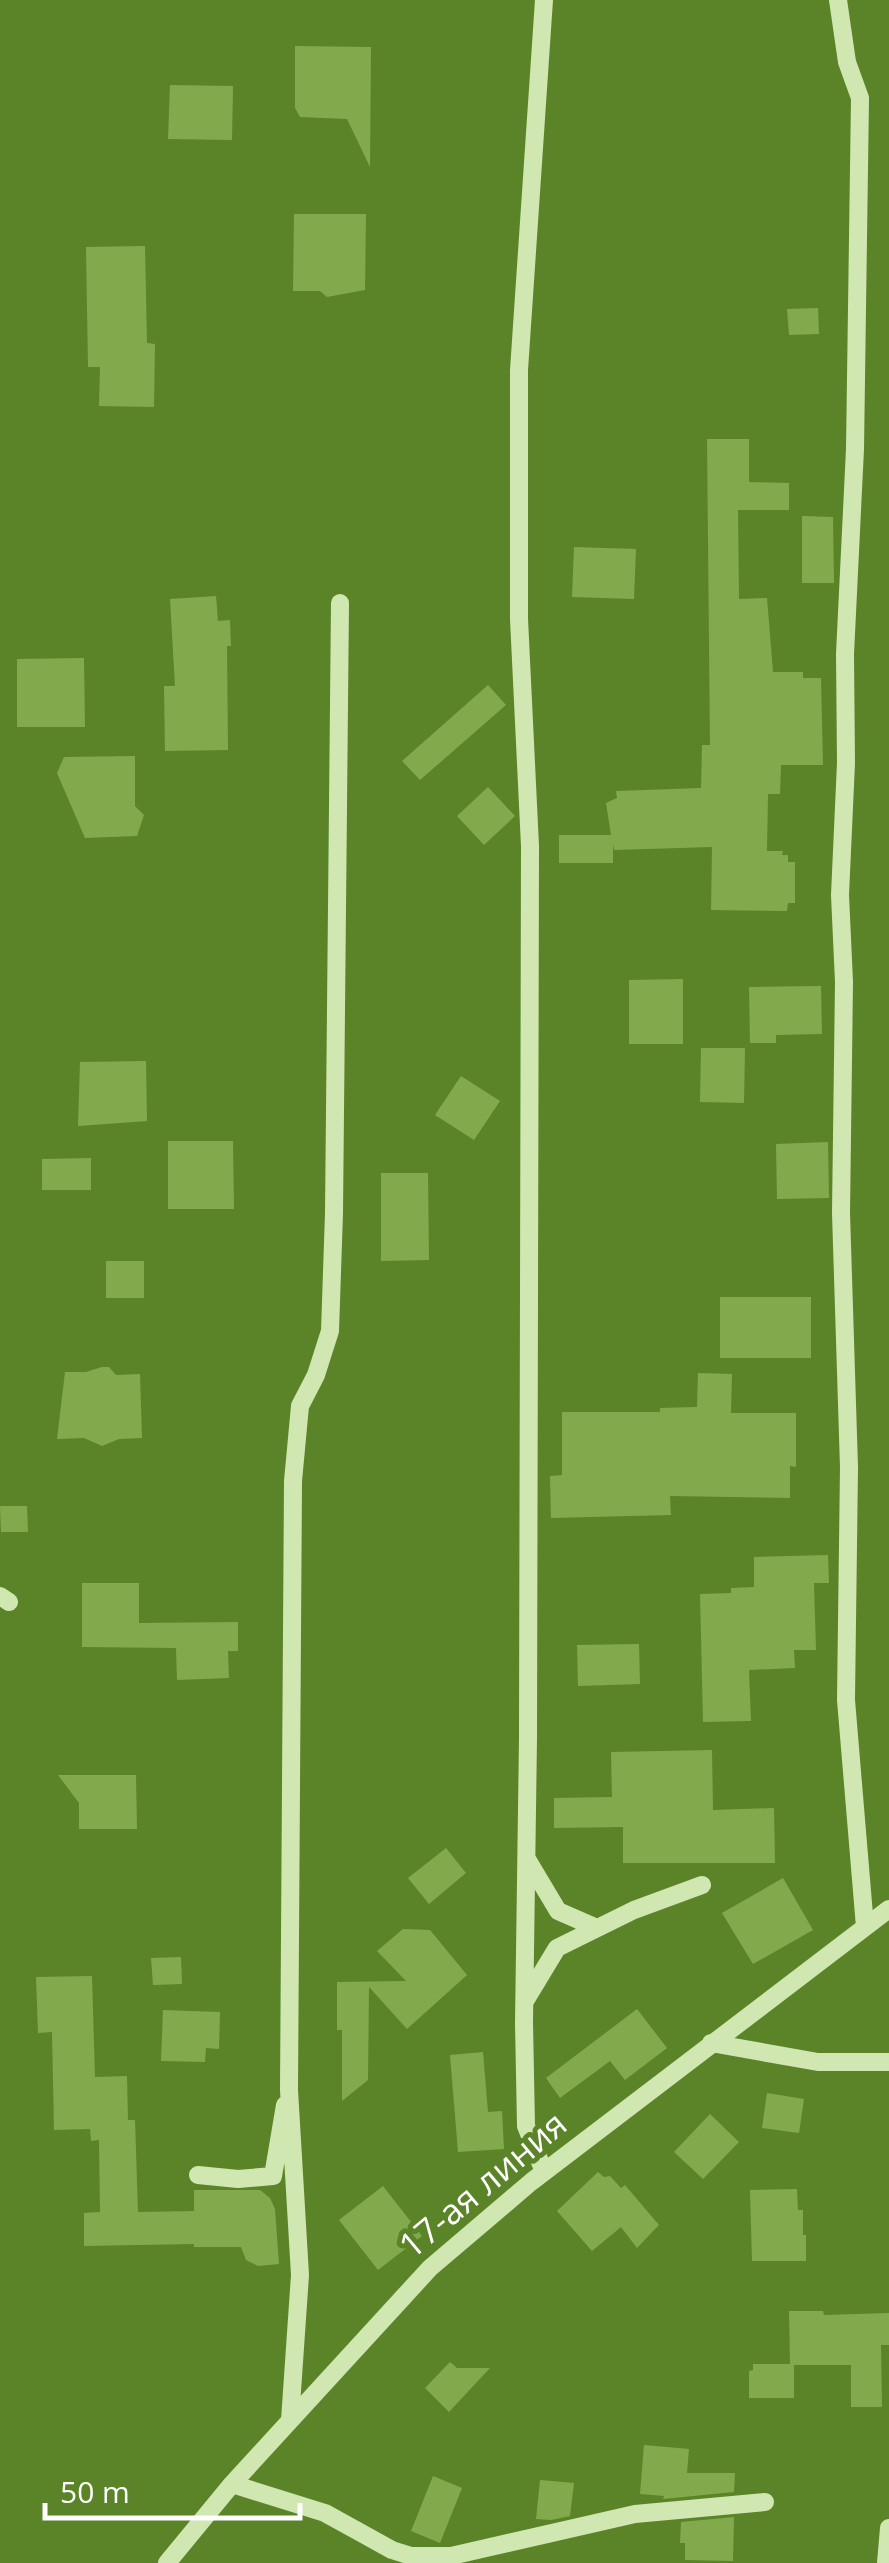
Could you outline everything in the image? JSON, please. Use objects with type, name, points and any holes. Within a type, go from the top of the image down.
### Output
[{"type":"street","points":[[544,0],[519,370],[519,620],[530,846],[524,2002],[526,2126],[544,2172]]},
{"type":"street","points":[[838,0],[847,62],[860,98],[855,449],[850,500],[840,896],[844,1128],[841,1214],[848,1467],[846,1700],[865,1927]]},
{"type":"street","points":[[290,2420],[300,2275],[289,2090],[293,1482],[300,1406],[316,1375],[330,1331],[340,603]]},
{"type":"street","points":[[527,1859],[558,1912],[597,1928]]},
{"type":"street","points":[[524,2002],[557,1948],[634,1910],[702,1884]]},
{"type":"street","name":"17-ая линия","points":[[167,2563],[232,2484],[430,2268],[544,2172],[889,1909]]},
{"type":"street","points":[[712,2042],[818,2062],[889,2062]]},
{"type":"street","points":[[198,2175],[238,2180],[273,2176],[278,2131],[289,2090]]},
{"type":"street","points":[[232,2484],[325,2513],[392,2550],[411,2556],[451,2556],[636,2514],[765,2502]]},
{"type":"street","points":[[886,2563],[889,2528]]},
{"type":"building","points":[[295,46],[371,47],[370,167],[347,119],[300,117],[295,108]]},
{"type":"building","points":[[170,85],[233,86],[232,140],[168,139]]},
{"type":"building","points":[[294,214],[366,214],[365,290],[327,297],[320,291],[293,291]]},
{"type":"building","points":[[145,246],[147,343],[155,344],[154,407],[99,406],[100,367],[88,367],[86,247]]},
{"type":"building","points":[[818,308],[819,334],[789,335],[787,309]]},
{"type":"building","points":[[707,439],[749,439],[749,482],[789,483],[789,510],[738,510],[739,599],[767,598],[773,672],[803,672],[803,678],[821,678],[823,765],[781,765],[780,794],[768,794],[767,851],[783,851],[788,862],[795,862],[795,903],[788,903],[787,911],[711,910],[712,847],[614,850],[613,843],[613,863],[559,863],[559,835],[611,835],[606,803],[617,798],[616,791],[701,788],[702,745],[710,745]]},
{"type":"building","points":[[802,516],[833,517],[834,583],[802,583]]},
{"type":"building","points":[[574,547],[636,549],[634,599],[572,597]]},
{"type":"building","points":[[216,596],[218,621],[230,620],[228,750],[165,751],[164,686],[175,686],[170,599]]},
{"type":"building","points":[[84,658],[85,727],[17,727],[17,659]]},
{"type":"building","points":[[488,685],[506,705],[420,780],[402,761]]},
{"type":"building","points":[[135,756],[135,806],[144,815],[137,836],[85,838],[57,773],[64,757]]},
{"type":"building","points":[[488,787],[515,816],[484,845],[457,816]]},
{"type":"building","points":[[683,979],[683,1044],[629,1044],[629,980]]},
{"type":"building","points":[[821,986],[822,1034],[776,1035],[776,1043],[750,1043],[749,987]]},
{"type":"building","points":[[701,1048],[745,1048],[744,1103],[700,1102]]},
{"type":"building","points":[[146,1061],[147,1121],[78,1126],[80,1062]]},
{"type":"building","points":[[461,1076],[500,1101],[474,1140],[435,1115]]},
{"type":"building","points":[[168,1141],[233,1141],[234,1209],[168,1209]]},
{"type":"building","points":[[828,1142],[829,1198],[777,1199],[776,1144]]},
{"type":"building","points":[[91,1158],[91,1190],[42,1190],[42,1159]]},
{"type":"building","points":[[381,1173],[428,1173],[429,1260],[381,1261]]},
{"type":"building","points":[[106,1261],[144,1261],[144,1298],[106,1298]]},
{"type":"building","points":[[720,1297],[811,1297],[811,1358],[720,1358]]},
{"type":"building","points":[[109,1367],[116,1375],[140,1374],[142,1438],[119,1439],[102,1446],[84,1438],[57,1439],[65,1372]]},
{"type":"building","points":[[698,1373],[732,1374],[731,1413],[796,1413],[796,1467],[790,1466],[790,1498],[670,1496],[671,1515],[551,1518],[550,1476],[562,1475],[562,1412],[660,1412],[660,1408],[697,1407]]},
{"type":"building","points":[[0,1506],[27,1506],[28,1532],[1,1532]]},
{"type":"building","points":[[828,1555],[829,1583],[814,1583],[816,1650],[794,1650],[795,1668],[749,1670],[751,1721],[703,1722],[700,1594],[754,1587],[754,1557]]},
{"type":"building","points":[[82,1583],[139,1583],[139,1623],[238,1622],[238,1651],[228,1651],[229,1678],[177,1680],[176,1648],[82,1647]]},
{"type":"building","points":[[639,1644],[640,1684],[578,1686],[577,1645]]},
{"type":"building","points":[[712,1750],[713,1810],[774,1808],[775,1863],[623,1863],[623,1827],[554,1828],[554,1798],[612,1797],[611,1752]]},
{"type":"building","points":[[58,1775],[136,1775],[137,1829],[79,1829],[79,1803]]},
{"type":"building","points":[[446,1848],[466,1873],[429,1904],[408,1878]]},
{"type":"building","points":[[783,1878],[813,1930],[753,1964],[722,1913]]},
{"type":"building","points":[[403,1929],[430,1930],[467,1975],[407,2029],[369,1987],[368,2080],[342,2101],[337,1982],[406,1981],[377,1951]]},
{"type":"building","points":[[181,1957],[182,1984],[153,1985],[151,1958]]},
{"type":"building","points":[[92,1976],[95,2077],[127,2076],[128,2120],[135,2120],[138,2212],[194,2211],[194,2190],[260,2190],[275,2209],[279,2264],[258,2266],[246,2260],[241,2247],[84,2246],[84,2213],[100,2212],[99,2140],[91,2141],[90,2129],[54,2130],[52,2032],[38,2033],[36,1977]]},
{"type":"building","points":[[637,2009],[667,2048],[625,2080],[610,2061],[560,2098],[546,2078]]},
{"type":"building","points":[[163,2010],[220,2012],[219,2049],[206,2048],[205,2062],[161,2061]]},
{"type":"building","points":[[483,2052],[488,2112],[502,2111],[504,2149],[458,2152],[450,2055]]},
{"type":"building","points":[[767,2093],[804,2099],[799,2133],[762,2128]]},
{"type":"building","points":[[710,2114],[739,2142],[703,2179],[674,2152]]},
{"type":"building","points":[[598,2172],[610,2176],[621,2188],[625,2185],[659,2225],[637,2248],[621,2227],[592,2251],[557,2211]]},
{"type":"building","points":[[383,2186],[422,2236],[378,2270],[339,2220]]},
{"type":"building","points":[[797,2189],[798,2210],[803,2210],[806,2261],[752,2261],[750,2190]]},
{"type":"building","points":[[789,2311],[823,2311],[824,2315],[889,2313],[889,2345],[881,2345],[882,2407],[851,2407],[851,2365],[794,2365],[794,2398],[749,2398],[749,2371],[753,2364],[790,2364]]},
{"type":"building","points":[[450,2362],[457,2368],[490,2368],[449,2412],[425,2388]]},
{"type":"building","points":[[644,2445],[689,2449],[687,2473],[735,2473],[734,2492],[663,2499],[664,2496],[640,2494]]},
{"type":"building","points":[[433,2476],[462,2488],[440,2543],[411,2531]]},
{"type":"building","points":[[540,2480],[574,2483],[570,2516],[536,2519]]},
{"type":"building","points":[[734,2517],[733,2561],[685,2560],[685,2543],[680,2543],[681,2522]]}]
